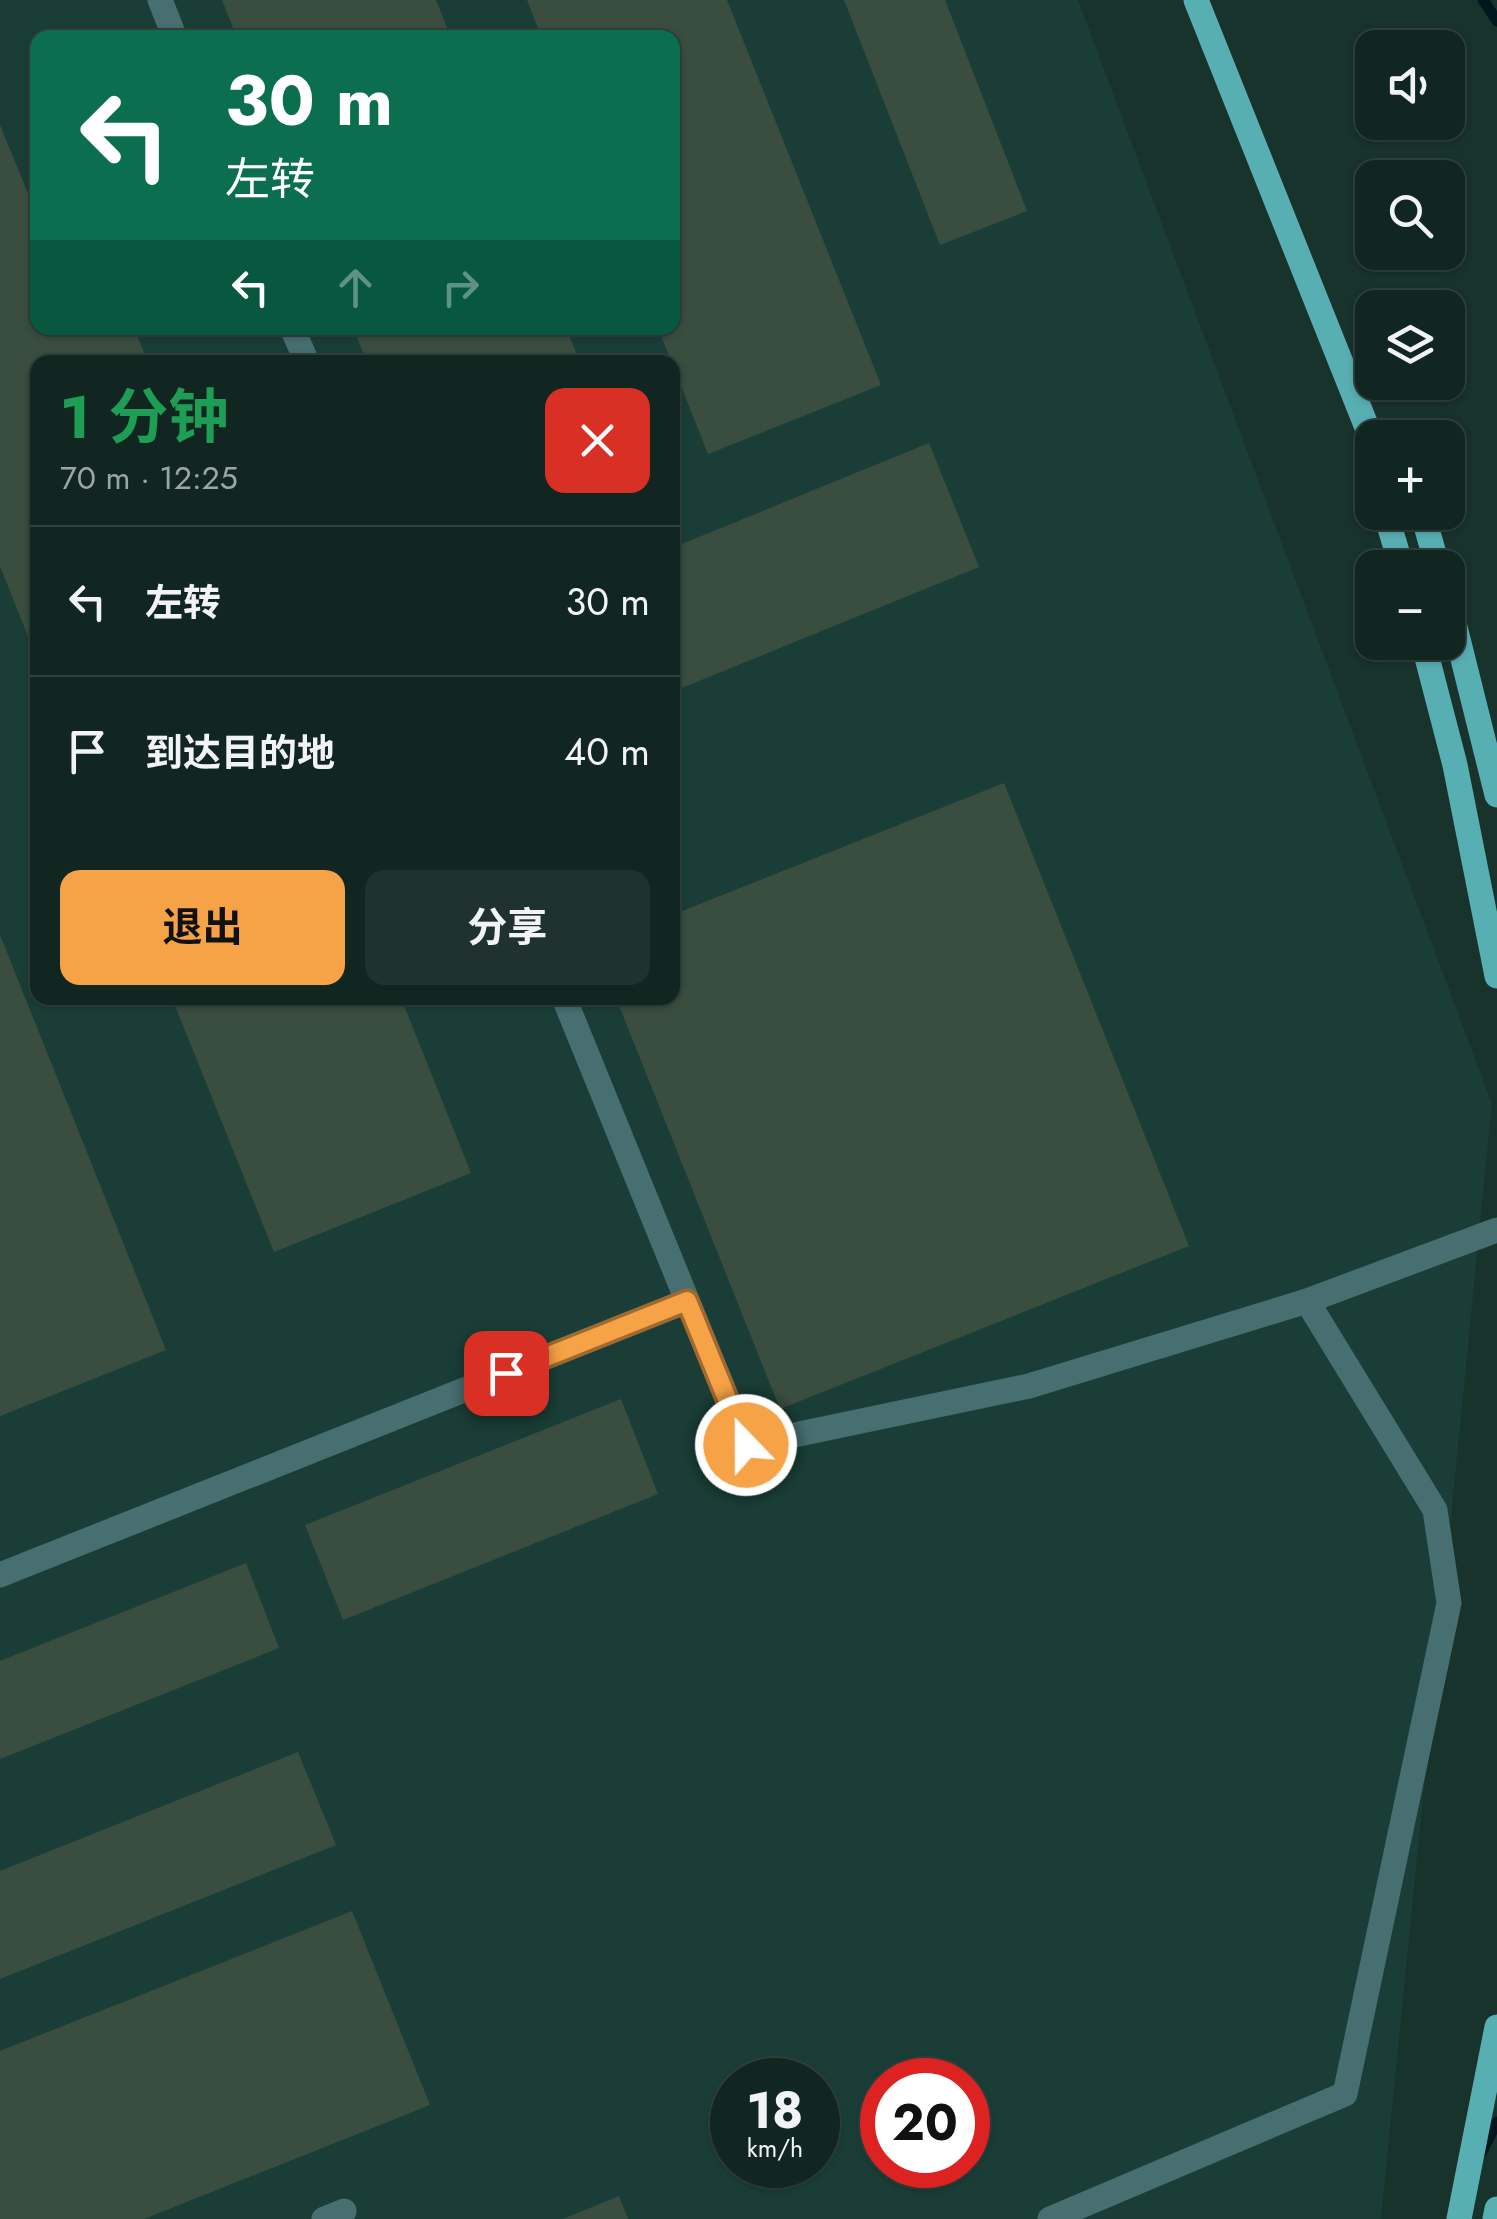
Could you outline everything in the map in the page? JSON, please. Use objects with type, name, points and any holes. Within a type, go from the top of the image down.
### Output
[{"type":"main road","points":[[1196,0],[1364,420]]},
{"type":"main road","points":[[1428,660],[1455,766],[1497,976]]},
{"type":"main road","points":[[1463,660],[1497,794]]},
{"type":"main road","points":[[1458,2219],[1497,2027]]},
{"type":"main road","points":[[1495,2219],[1497,2210]]},
{"type":"lane","points":[[160,0],[172,30]]},
{"type":"lane","points":[[567,1005],[746,1445],[1029,1386],[1306,1301],[1497,1230]]},
{"type":"lane","points":[[0,1575],[687,1301]]},
{"type":"lane","points":[[1050,2219],[1345,2094],[1449,1602],[1435,1510],[1306,1301]]},
{"type":"shaded area","points":[[0,0],[1078,0],[1492,1104],[1381,2219],[0,2219]]},
{"type":"building","points":[[222,0],[436,0],[448,30],[234,30]]},
{"type":"building","points":[[527,0],[727,0],[881,385],[708,454],[680,383],[680,355],[669,355],[661,335],[680,335],[680,30],[539,30]]},
{"type":"building","points":[[844,0],[945,0],[1027,211],[940,245]]},
{"type":"building","points":[[0,125],[30,198],[30,335],[137,335],[145,355],[30,355],[30,641],[0,566]]},
{"type":"building","points":[[356,335],[569,335],[577,355],[364,355]]},
{"type":"building","points":[[929,443],[979,567],[680,689],[680,545]]},
{"type":"building","points":[[1004,783],[1189,1246],[780,1409],[619,1005],[680,1005],[680,912]]},
{"type":"building","points":[[0,935],[166,1350],[0,1416]]},
{"type":"building","points":[[175,1005],[404,1005],[471,1173],[274,1252]]},
{"type":"building","points":[[621,1399],[658,1494],[343,1620],[305,1525]]},
{"type":"building","points":[[246,1563],[279,1648],[0,1759],[0,1661]]},
{"type":"building","points":[[298,1752],[336,1845],[0,1979],[0,1871]]},
{"type":"building","points":[[352,1911],[430,2105],[144,2219],[0,2219],[0,2051]]},
{"type":"building","points":[[619,2196],[628,2219],[563,2219]]},
{"type":"waterway","points":[[1483,0],[1497,21]]},
{"type":"waterway","points":[[1481,2153],[1497,2122]]},
{"type":"route","points":[[506,1373],[687,1301],[746,1445]]}]
